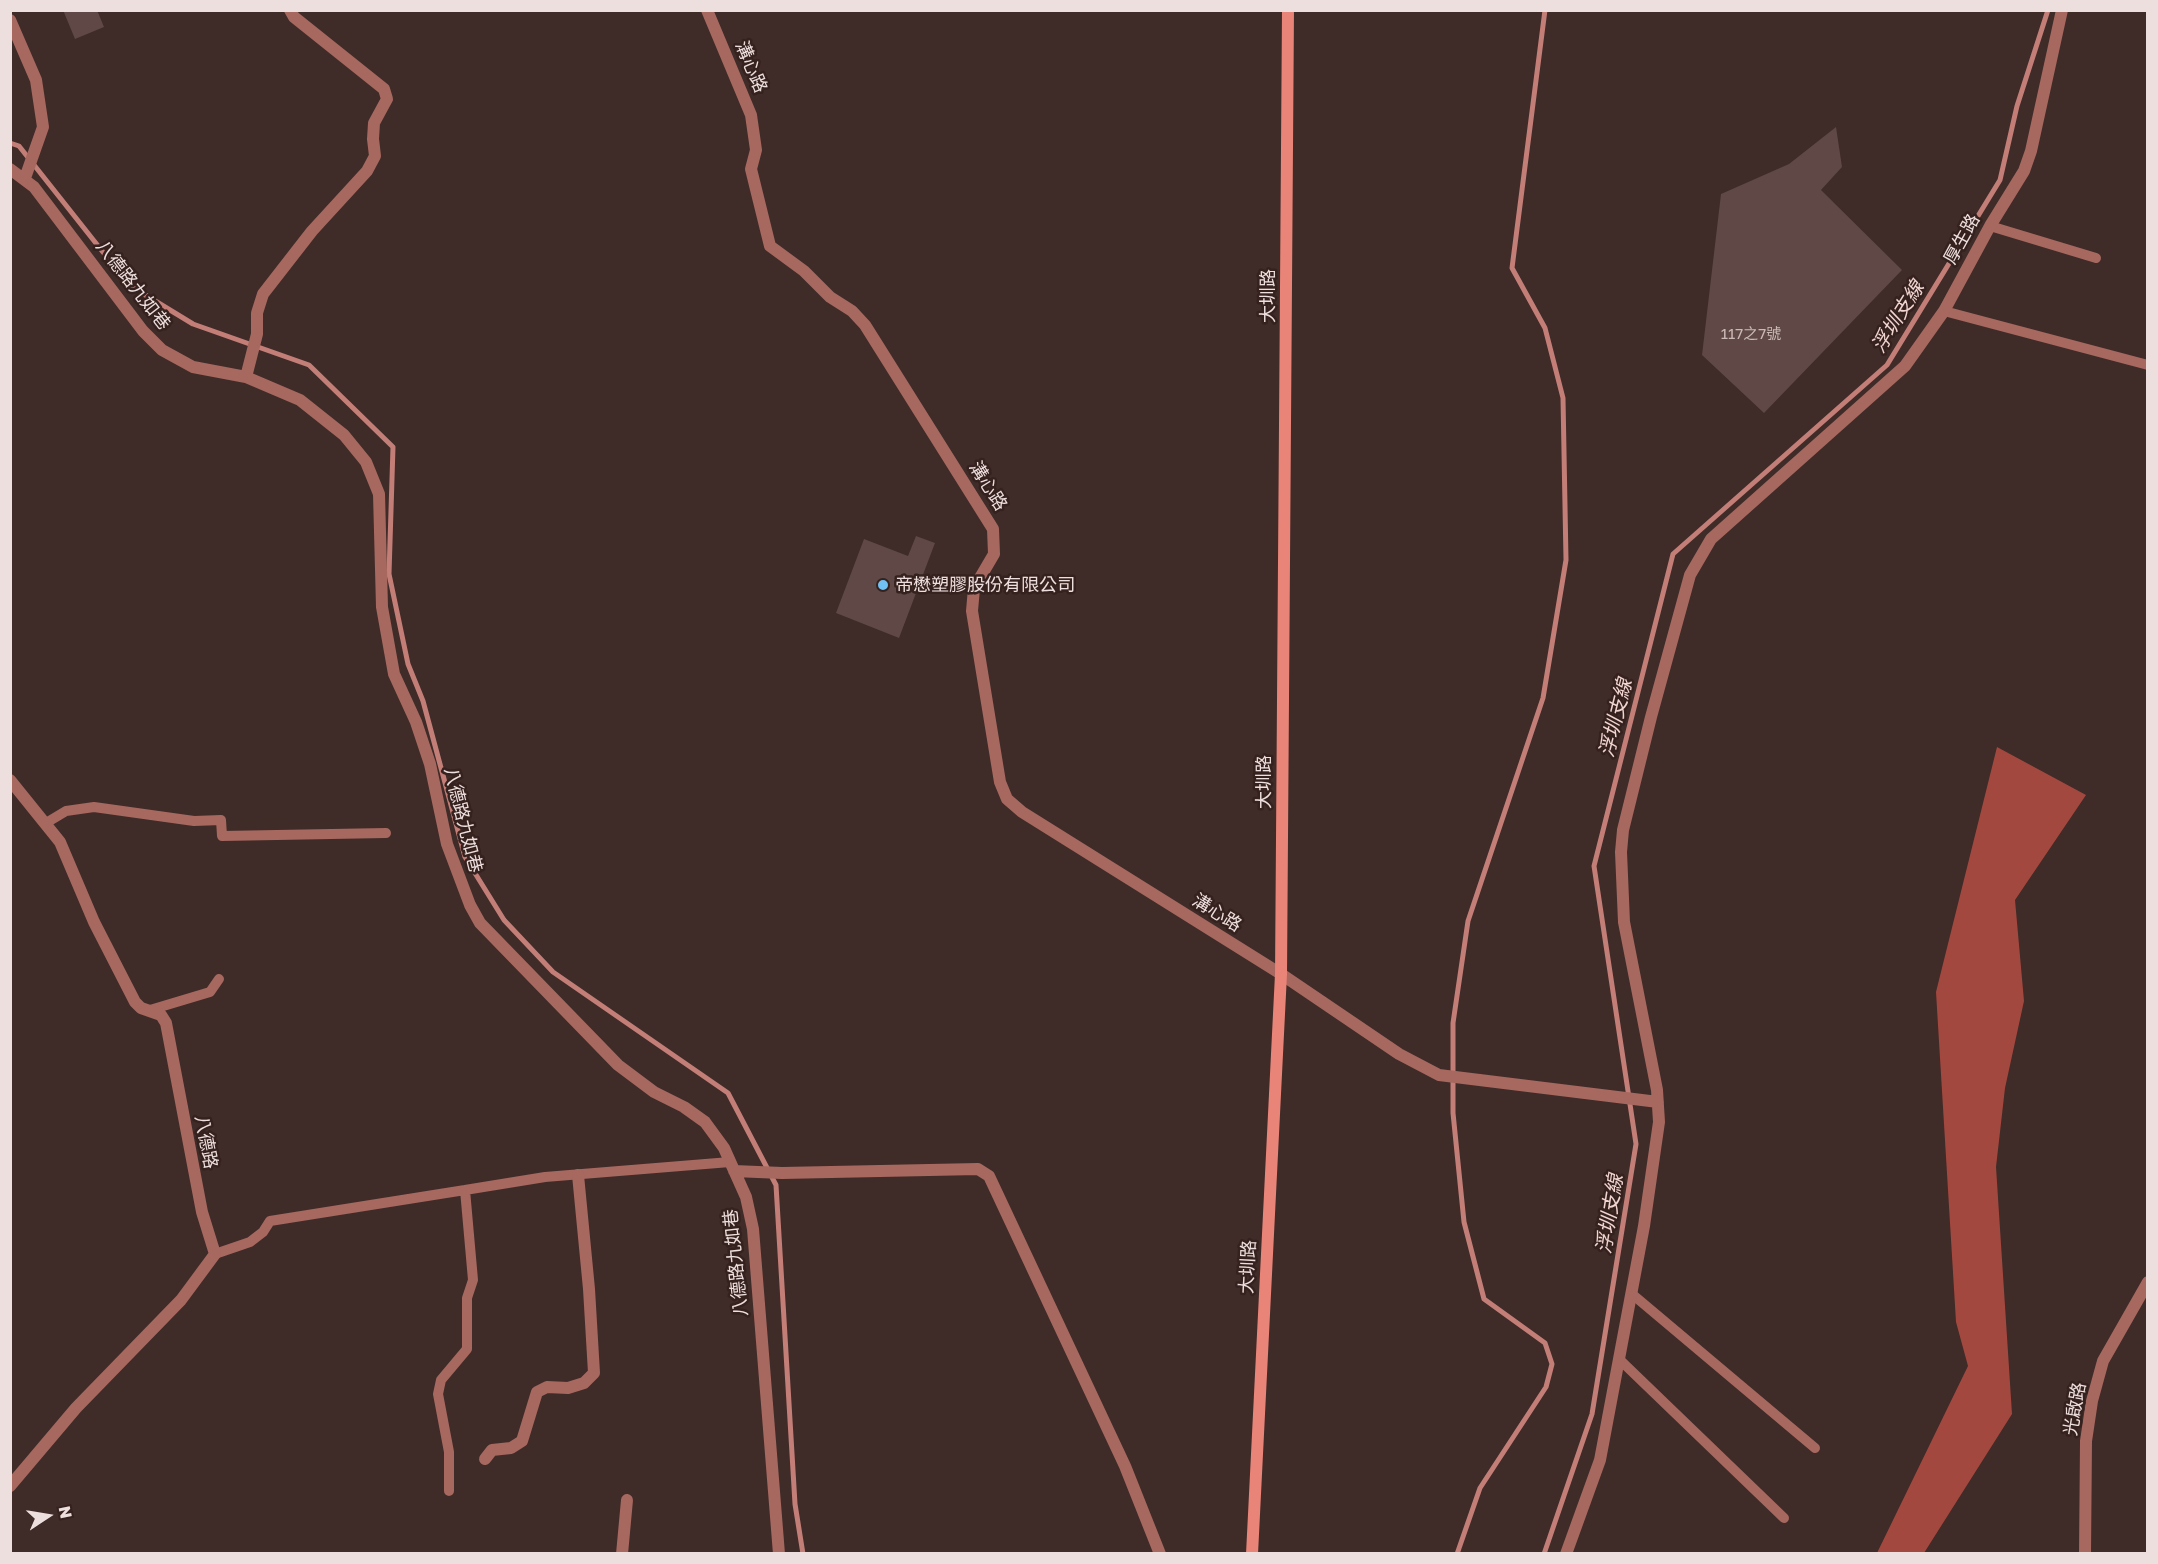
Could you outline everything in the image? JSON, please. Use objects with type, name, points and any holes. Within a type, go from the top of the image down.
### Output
[{"type":"street","points":[[246,376],[257,334],[257,313],[267,287],[312,231],[367,171],[375,156],[372,139],[374,123],[387,99],[384,89],[294,17],[290,10]]},
{"type":"street","name":"溝心路","points":[[707,10],[751,115],[756,150],[751,169],[770,246],[804,271],[830,297],[852,311],[865,325],[993,529],[994,554],[990,564],[978,579],[972,597],[1003,791],[1022,812],[1281,974],[1399,1054],[1444,1075],[1658,1102]]},
{"type":"street","name":"大圳路","points":[[1252,1554],[1281,974],[1288,10]]},
{"type":"street","name":"厚生路","points":[[1566,1554],[1600,1460],[1632,1294],[1659,1122],[1658,1102],[1624,922],[1621,852],[1623,830],[1683,599],[1696,561],[1711,539],[1905,366],[1944,311],[1990,226],[2019,180],[2031,151],[2062,10]]},
{"type":"street","points":[[10,20],[36,80],[43,128],[32,165],[25,178]]},
{"type":"street","name":"八德路九如巷","points":[[10,169],[25,178],[143,331],[162,350],[193,367],[246,376],[300,400],[357,448],[374,477],[379,494],[382,520],[382,607],[394,674],[416,722],[430,764],[453,865],[480,923],[618,1065],[654,1092],[684,1107],[705,1122],[716,1134],[746,1197],[753,1229],[779,1554]]},
{"type":"street","name":"八德路","points":[[10,780],[60,842],[94,922],[135,1002],[141,1008],[161,1015],[166,1023],[202,1212],[215,1254]]},
{"type":"street","points":[[732,1166],[756,1173],[978,1170],[989,1176],[1125,1466],[1160,1554]]},
{"type":"street","points":[[485,1459],[492,1450],[511,1448],[522,1441],[526,1434],[532,1400],[540,1389],[568,1388],[584,1383],[594,1373],[578,1175]]},
{"type":"street","points":[[10,1486],[76,1408],[182,1300],[215,1254]]},
{"type":"street","name":"光啟路","points":[[2085,1554],[2086,1441],[2092,1401],[2103,1361],[2148,1282]]},
{"type":"street","points":[[622,1554],[627,1500]]},
{"type":"lane","points":[[1990,226],[2096,258]]},
{"type":"lane","points":[[1944,311],[2148,365]]},
{"type":"lane","points":[[46,823],[66,811],[94,807],[194,821],[221,820],[222,836],[386,833]]},
{"type":"lane","points":[[150,1010],[210,992],[219,979]]},
{"type":"lane","points":[[215,1254],[250,1242],[263,1232],[270,1221],[465,1190],[578,1175],[732,1166]]},
{"type":"lane","points":[[449,1491],[449,1452],[438,1394],[441,1380],[467,1349],[467,1298],[473,1280],[465,1190]]},
{"type":"lane","points":[[1632,1294],[1815,1448]]},
{"type":"lane","points":[[1620,1360],[1784,1518]]},
{"type":"shaded area","points":[[1997,747],[2086,795],[2015,900],[2024,1001],[2005,1088],[1996,1167],[2012,1414],[1924,1553],[1877,1553],[1968,1366],[1956,1322],[1936,992]]},
{"type":"building","points":[[63,10],[97,10],[104,27],[75,39]]},
{"type":"building","points":[[1836,127],[1842,167],[1821,190],[1902,270],[1764,413],[1702,355],[1721,194],[1789,164]]},
{"type":"building","name":"帝懋塑膠股份有限公司","points":[[916,536],[935,543],[899,638],[836,613],[864,539],[908,556]]},
{"type":"waterway","points":[[1457,1554],[1480,1488],[1546,1387],[1552,1364],[1545,1343],[1484,1299],[1464,1222],[1453,1113],[1453,1023],[1468,921],[1543,698],[1566,560],[1563,398],[1545,328],[1512,268],[1545,10]]},
{"type":"waterway","name":"浮圳支線","points":[[1544,1554],[1592,1414],[1636,1144],[1594,866],[1673,554],[1887,365],[2000,180],[2017,106],[2048,10]]},
{"type":"waterway","points":[[10,143],[19,146],[129,285],[193,324],[309,365],[393,447],[389,574],[408,664],[423,701],[465,857],[504,920],[553,972],[728,1093],[776,1185],[795,1504],[803,1554]]},
{"type":"place","name":"帝懋塑膠股份有限公司","points":[[883,585]]}]
